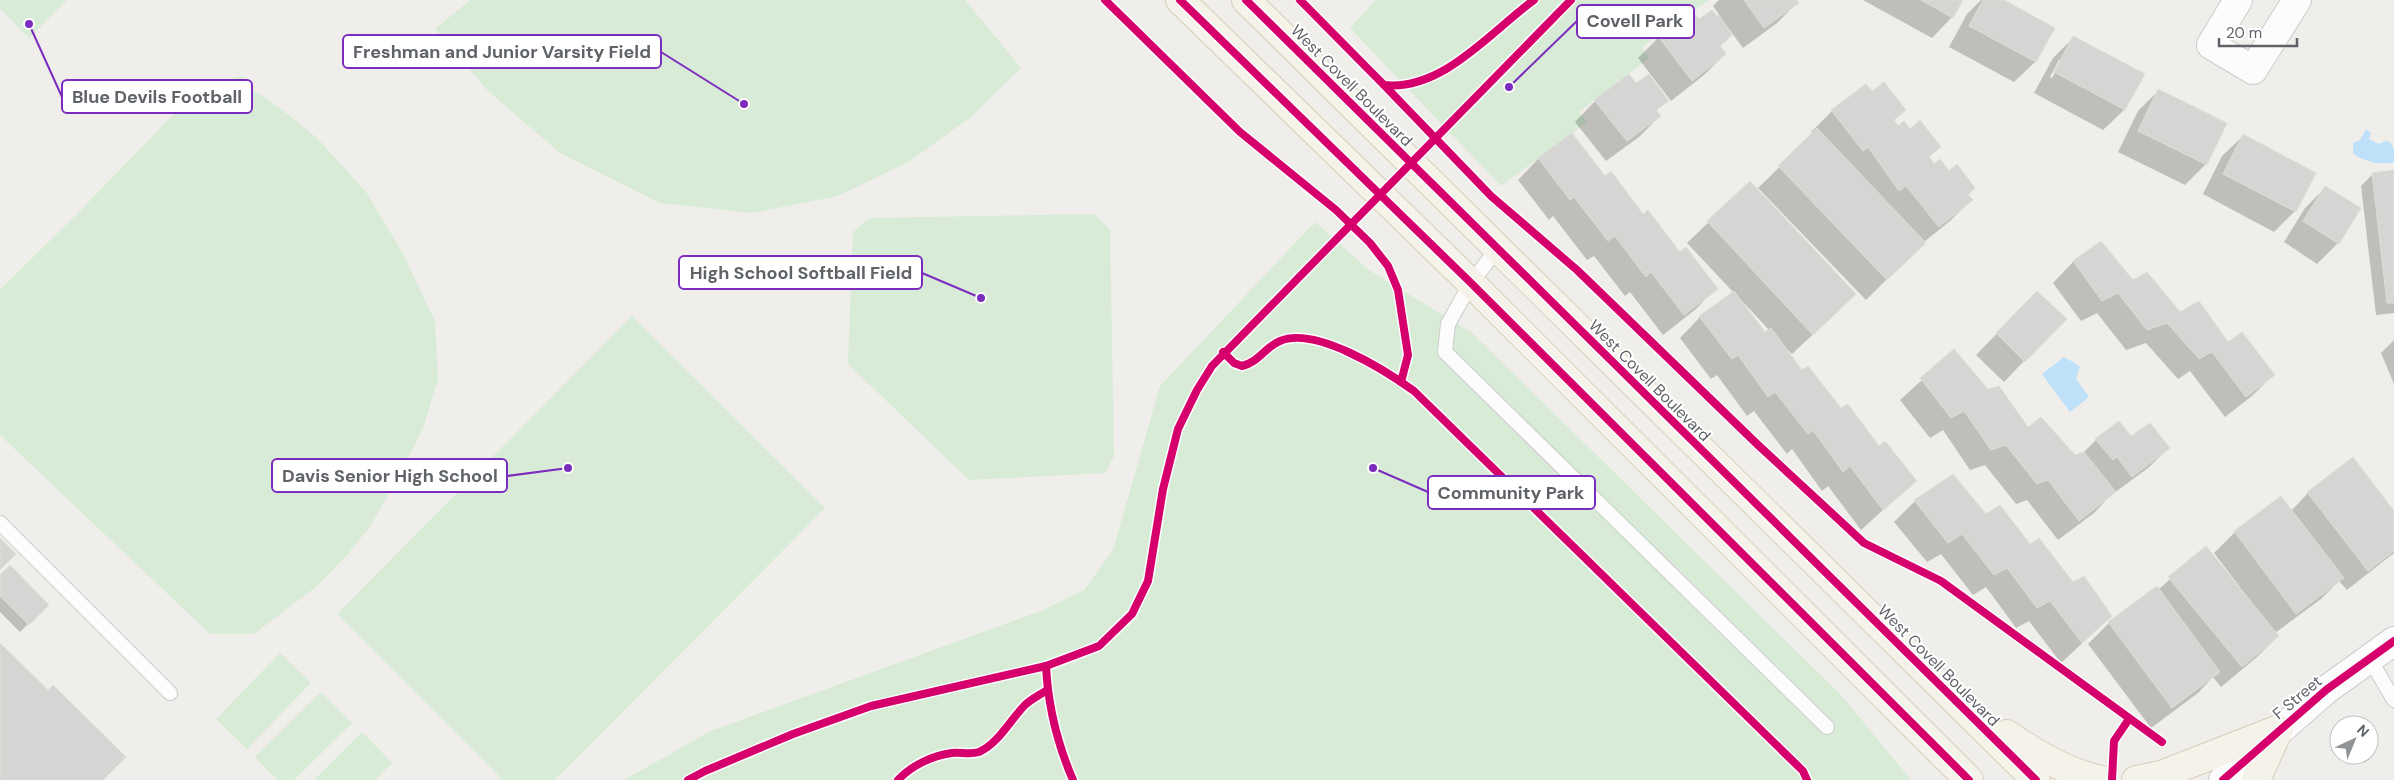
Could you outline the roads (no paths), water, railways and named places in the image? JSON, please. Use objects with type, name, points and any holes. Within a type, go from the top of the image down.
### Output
[{"type":"main road","points":[[1180,0],[1470,283],[1969,780]]},
{"type":"main road","name":"West Covell Boulevard","points":[[1246,0],[2036,780]]},
{"type":"main road","points":[[1952,696],[2041,757],[2082,776],[2101,780]]},
{"type":"main road","points":[[1912,722],[1945,780]]},
{"type":"main road","points":[[2136,780],[2161,775],[2279,729]]},
{"type":"main road","points":[[2256,780],[2279,729]]},
{"type":"street","points":[[2238,0],[2211,45],[2253,70],[2297,0]]},
{"type":"street","name":"F Street","points":[[2223,780],[2279,729],[2326,690],[2394,641]]},
{"type":"lane","points":[[1497,249],[1470,283],[1448,324],[1445,352],[1826,727]]},
{"type":"lane","points":[[0,523],[170,693]]},
{"type":"lane","points":[[2369,658],[2394,700]]},
{"type":"water","points":[[2366,129],[2371,133],[2369,139],[2379,144],[2385,141],[2390,142],[2394,149],[2394,162],[2372,162],[2353,153],[2353,143],[2360,140]]},
{"type":"water","points":[[2064,357],[2080,366],[2076,379],[2089,397],[2070,412],[2042,374]]},
{"type":"place","name":"Blue Devils Football","points":[[29,24]]},
{"type":"place","name":"Covell Park","points":[[1509,87]]},
{"type":"place","name":"Freshman and Junior Varsity Field","points":[[744,104]]},
{"type":"place","name":"High School Softball Field","points":[[981,298]]},
{"type":"place","name":"Davis Senior High School","points":[[568,468]]},
{"type":"place","name":"Community Park","points":[[1373,468]]}]
